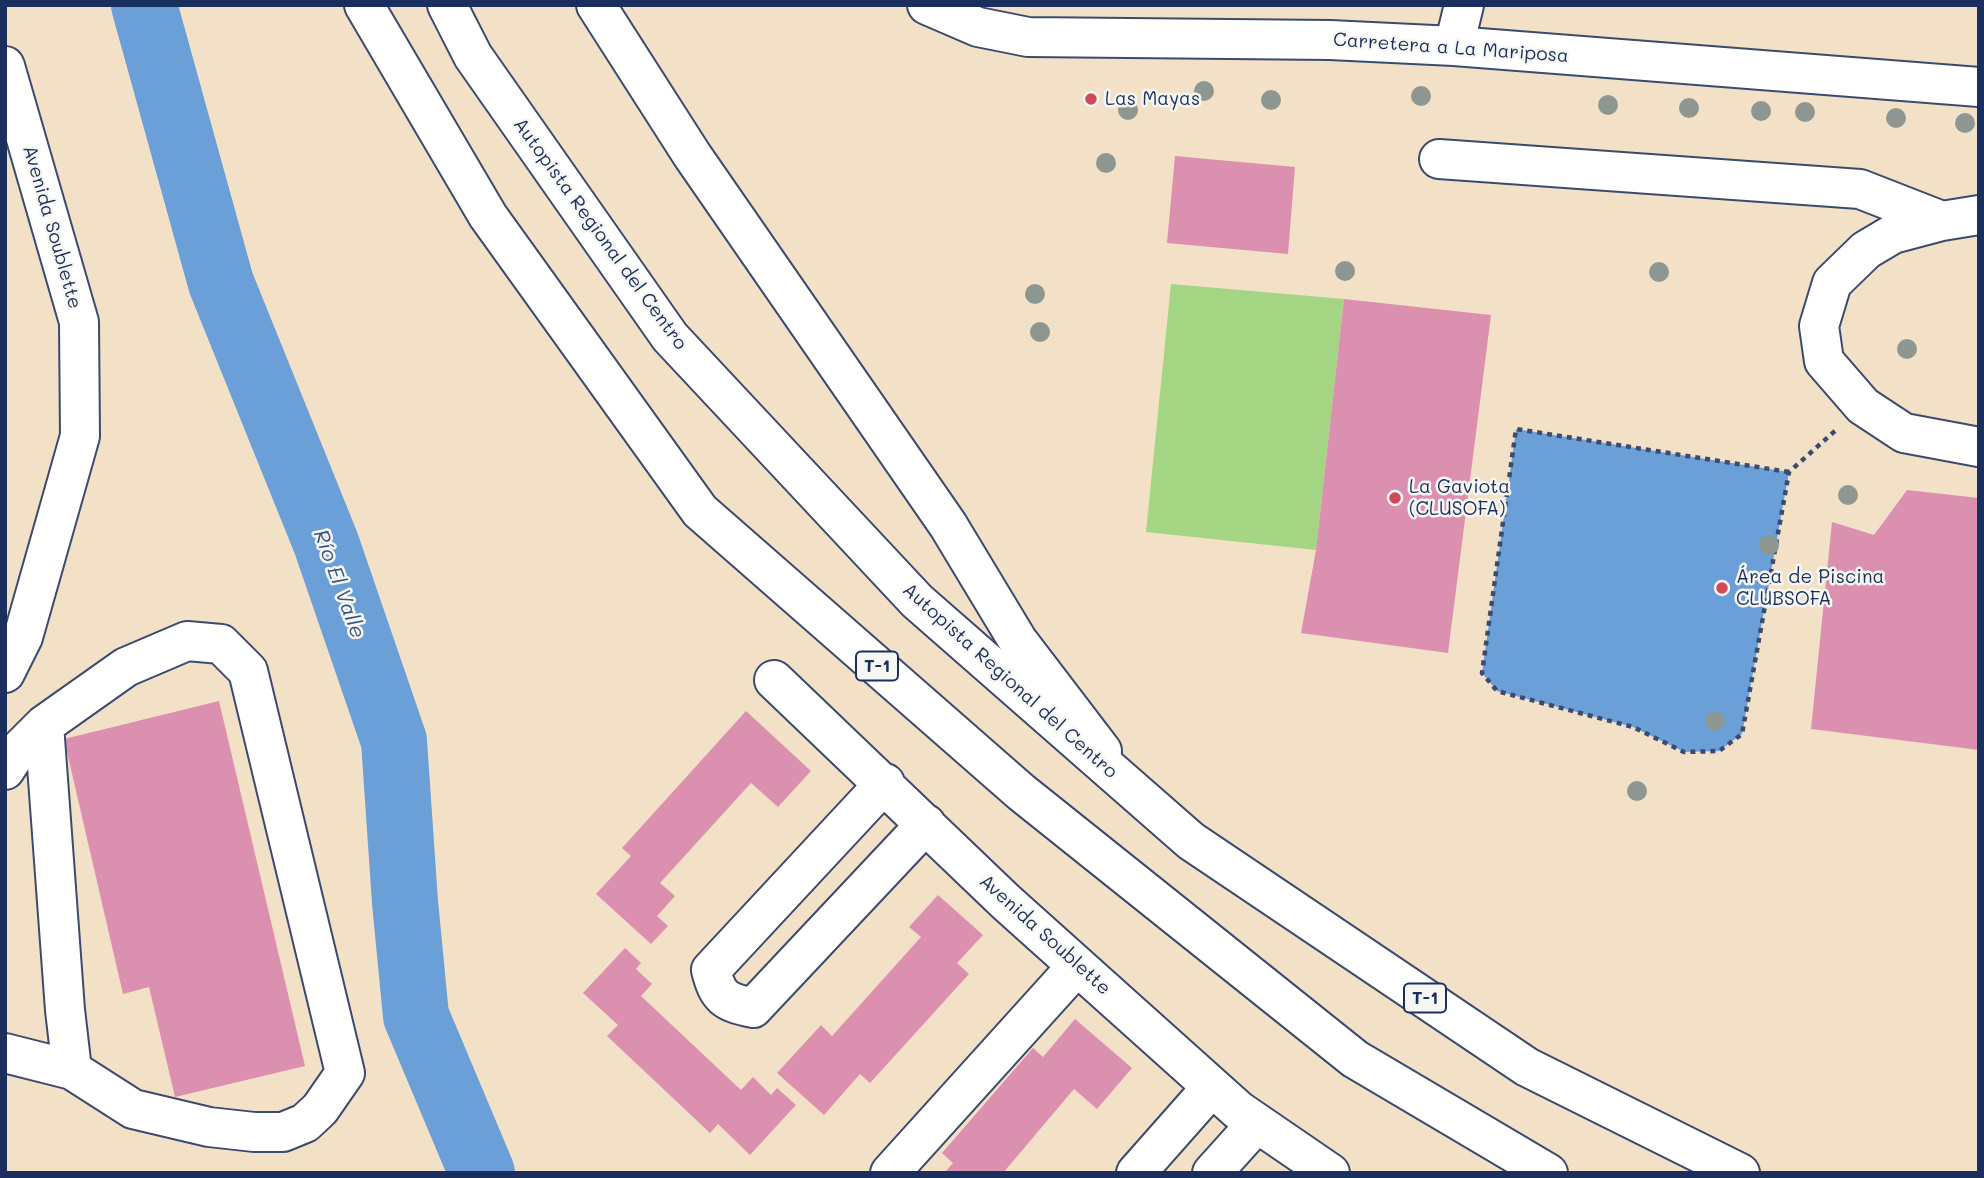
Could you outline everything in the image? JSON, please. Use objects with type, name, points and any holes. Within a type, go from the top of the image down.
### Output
[{"type":"main road","name":"T-1","points":[[364,5],[488,216],[700,511],[1021,792],[1355,1059],[1548,1173]]},
{"type":"main road","name":"Autopista Regional del Centro","points":[[447,5],[473,56],[670,337],[917,601],[1191,841],[1527,1067],[1740,1172]]},
{"type":"main road","points":[[596,5],[692,155],[948,525],[1018,641],[1131,789]]},
{"type":"main road","name":"Carretera a La Mariposa","points":[[928,5],[978,27],[1027,37],[1330,40],[1454,46],[1979,87]]},
{"type":"main road","points":[[1454,46],[1464,5]]},
{"type":"main road","name":"Avenida Soublette","points":[[5,66],[79,321],[80,436],[23,637],[5,673]]},
{"type":"main road","points":[[1439,159],[1860,189],[1942,220]]},
{"type":"main road","points":[[1979,215],[1942,220],[1893,234],[1866,250],[1832,283],[1819,326],[1824,361],[1863,406],[1904,433],[1979,447]]},
{"type":"main road","points":[[5,770],[16,753],[44,725],[126,667],[187,641],[221,644],[248,671],[345,1073],[320,1109],[305,1123],[283,1132],[254,1132],[209,1127],[133,1109],[72,1070],[5,1053]]},
{"type":"main road","name":"Avenida Soublette","points":[[775,680],[1006,902],[1212,1087],[1238,1110],[1330,1173]]},
{"type":"main road","points":[[44,725],[65,1010],[72,1070]]},
{"type":"main road","points":[[885,783],[710,970],[716,990],[730,1003],[752,1008],[926,824]]},
{"type":"main road","points":[[890,1173],[1077,965]]},
{"type":"main road","points":[[1136,1173],[1212,1087]]},
{"type":"main road","points":[[1212,1173],[1257,1123]]},
{"type":"path","points":[[1789,472],[1516,429],[1482,673],[1497,691],[1633,727],[1684,752],[1719,751],[1742,734],[1789,472],[1863,406]]},
{"type":"green space","points":[[1171,284],[1344,299],[1316,550],[1146,532]]},
{"type":"water","name":"Área de Piscina CLUBSOFA","points":[[1516,429],[1789,472],[1742,734],[1719,751],[1684,752],[1633,727],[1497,691],[1482,673]]},
{"type":"building","points":[[1175,156],[1295,167],[1288,254],[1167,243]]},
{"type":"building","name":"La Gaviota (CLUSOFA)","points":[[1344,299],[1491,315],[1448,653],[1301,633],[1316,550]]},
{"type":"building","points":[[1907,490],[1979,498],[1979,750],[1811,729],[1832,522],[1874,535]]},
{"type":"building","points":[[219,701],[305,1066],[175,1097],[149,987],[123,994],[64,739]]},
{"type":"building","points":[[746,711],[811,771],[778,807],[751,783],[660,883],[675,896],[657,916],[668,926],[651,944],[596,894],[631,856],[622,848]]},
{"type":"building","points":[[938,895],[983,935],[957,963],[969,974],[870,1083],[860,1074],[824,1115],[777,1073],[821,1025],[832,1036],[921,937],[909,927]]},
{"type":"building","points":[[625,948],[641,963],[636,969],[652,984],[641,996],[741,1090],[753,1077],[771,1095],[777,1088],[796,1105],[750,1155],[718,1124],[710,1133],[607,1036],[618,1025],[583,993]]},
{"type":"building","points":[[1075,1019],[1132,1068],[1097,1109],[1074,1089],[1003,1173],[944,1173],[953,1163],[942,1153],[1033,1048],[1043,1057]]},
{"type":"waterway","name":"Río El Valle","points":[[144,5],[221,283],[326,543],[394,741],[416,1016],[482,1173]]},
{"type":"place","name":"Las Mayas","points":[[1091,99]]},
{"type":"place","name":"La Gaviota (CLUSOFA)","points":[[1395,498]]},
{"type":"place","name":"Área de Piscina CLUBSOFA","points":[[1722,588]]}]
